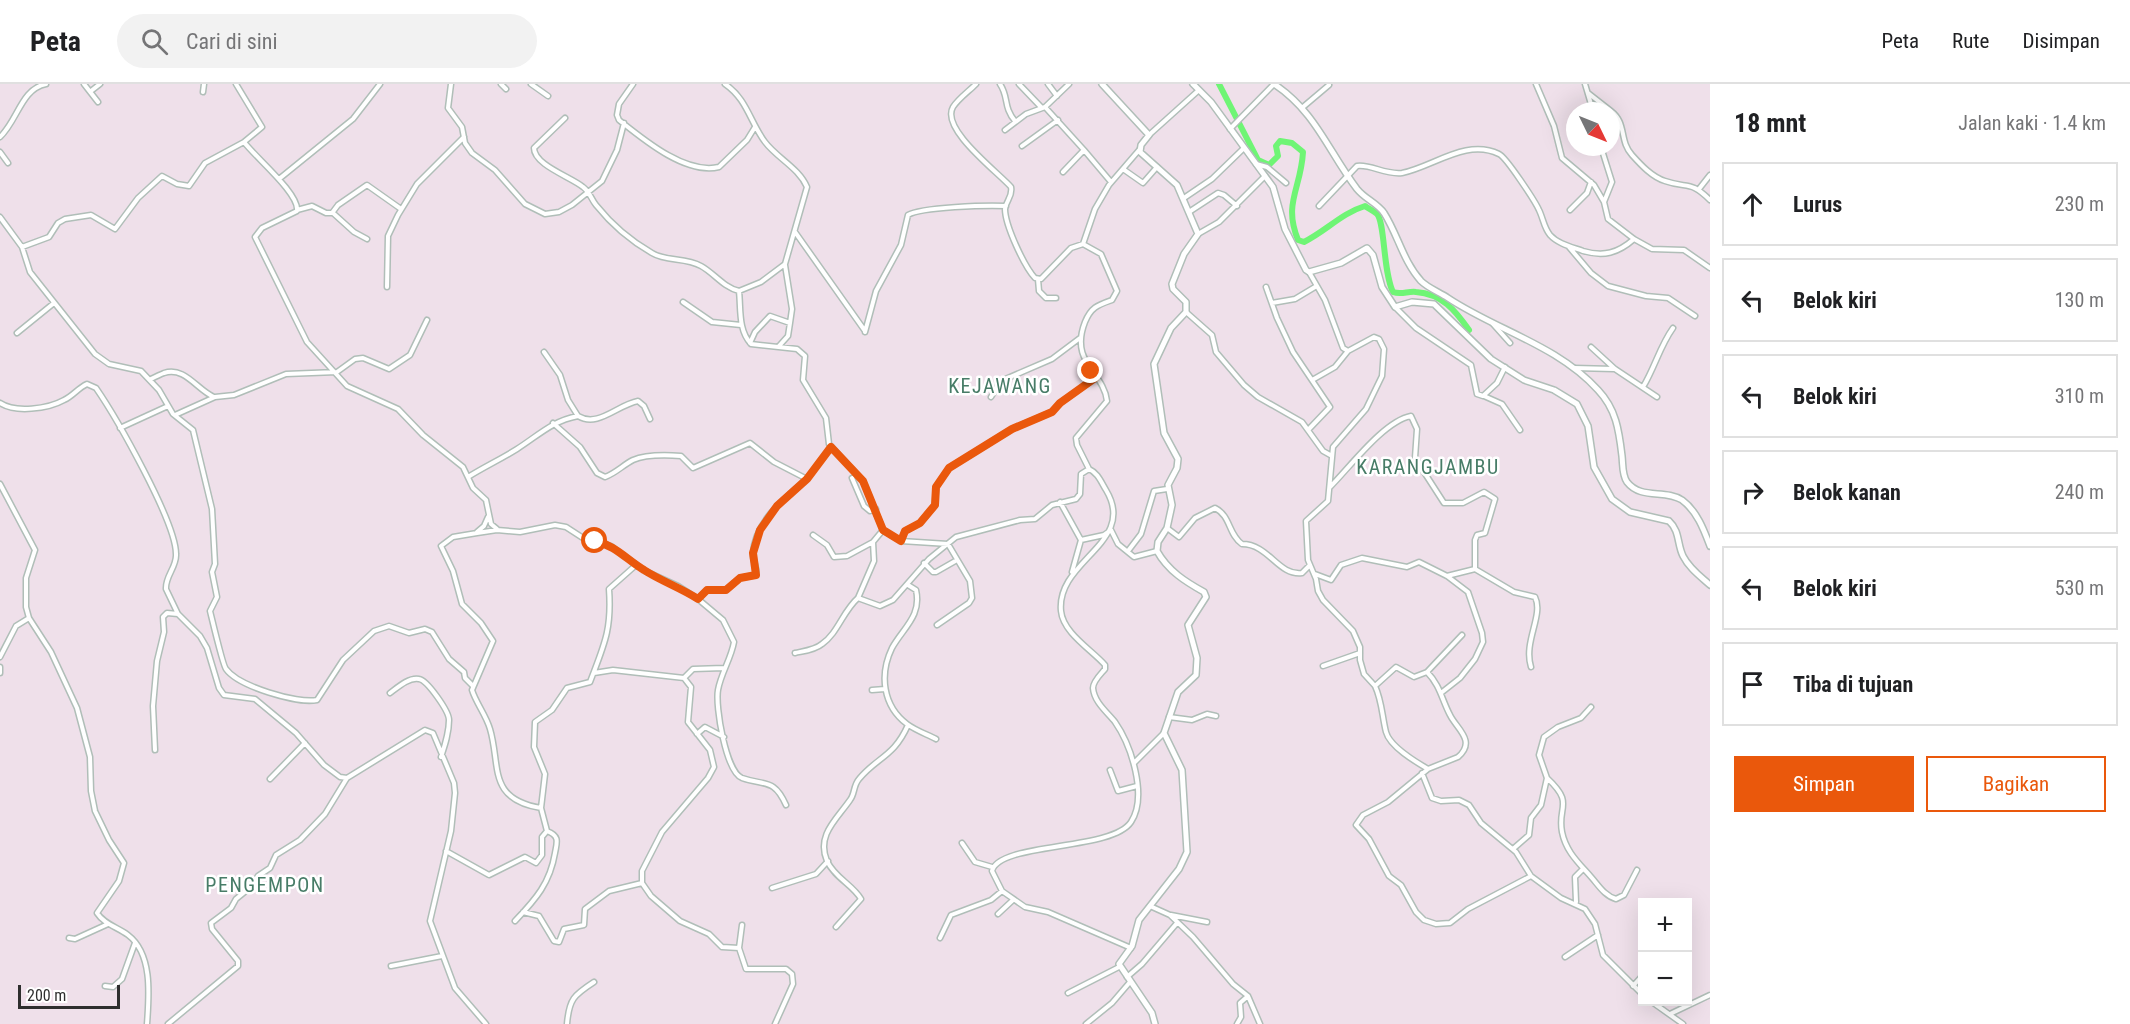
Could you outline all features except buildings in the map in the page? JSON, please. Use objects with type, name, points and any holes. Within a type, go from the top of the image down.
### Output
[{"type":"street","points":[[0,137],[16,119],[30,91],[46,84]]},
{"type":"street","points":[[84,84],[98,102]]},
{"type":"street","points":[[91,91],[100,84]]},
{"type":"street","points":[[203,92],[204,84]]},
{"type":"street","points":[[22,247],[49,237],[58,223],[65,219],[91,215],[109,227],[117,228],[138,198],[162,176],[184,186],[191,185],[205,163],[244,142],[262,127],[236,84]]},
{"type":"street","points":[[279,179],[353,119],[380,84]]},
{"type":"street","points":[[451,84],[448,108],[462,127],[465,143],[472,153],[495,170],[525,204],[539,212],[559,212],[590,193],[605,177],[620,140],[624,123]]},
{"type":"street","points":[[501,84],[506,89]]},
{"type":"street","points":[[531,84],[548,96]]},
{"type":"street","points":[[633,84],[617,110],[617,115],[624,123],[680,163],[700,168],[722,165],[756,127]]},
{"type":"street","points":[[725,84],[739,95],[772,151],[802,178],[807,187],[785,264],[792,309],[788,336],[779,346]]},
{"type":"street","points":[[976,84],[953,106],[952,117],[967,145],[1011,187],[1012,196],[1006,206],[1009,227],[1030,272],[1038,279],[1041,294],[1046,298],[1056,298]]},
{"type":"street","points":[[1000,84],[1004,91],[1006,110],[1016,121]]},
{"type":"street","points":[[1019,84],[1058,120],[1111,182]]},
{"type":"street","points":[[1048,84],[1056,96]]},
{"type":"street","points":[[1005,130],[1016,121],[1043,107],[1069,84]]},
{"type":"street","points":[[1102,84],[1149,135]]},
{"type":"street","points":[[1194,84],[1233,127],[1244,148],[1273,187],[1285,229],[1315,287],[1325,300],[1339,343],[1348,351]]},
{"type":"street","points":[[1233,127],[1274,84],[1303,107],[1358,191],[1384,213],[1408,262],[1424,284],[1459,306],[1539,346],[1572,368],[1599,391],[1615,415],[1622,468],[1628,483],[1643,493],[1672,496],[1681,500],[1697,518],[1710,546]]},
{"type":"street","points":[[1536,84],[1554,126],[1562,158],[1591,182],[1604,202],[1608,219],[1634,239],[1655,250],[1684,250],[1710,268]]},
{"type":"street","points":[[1585,84],[1590,102]]},
{"type":"street","points":[[1303,107],[1329,85]]},
{"type":"street","points":[[1083,244],[1095,209],[1111,182],[1140,149],[1149,135],[1199,90]]},
{"type":"street","points":[[1588,93],[1600,102]]},
{"type":"street","points":[[565,118],[537,145],[534,152],[550,168],[576,181],[590,193],[596,205],[615,226],[637,244],[658,257],[693,262],[727,286],[739,291],[761,282],[785,264]]},
{"type":"street","points":[[1022,146],[1058,120]]},
{"type":"street","points":[[1620,121],[1625,146],[1650,172],[1664,181],[1690,185],[1699,189],[1710,200]]},
{"type":"street","points":[[387,287],[388,236],[401,208],[417,184],[464,136]]},
{"type":"street","points":[[244,142],[279,179],[297,206],[297,210]]},
{"type":"street","points":[[1184,198],[1212,179],[1244,148]]},
{"type":"street","points":[[1140,149],[1177,185],[1198,234]]},
{"type":"street","points":[[1063,172],[1084,150]]},
{"type":"street","points":[[1319,206],[1347,175],[1360,165],[1383,173],[1402,173],[1467,150],[1491,151],[1508,161],[1537,206],[1549,234],[1569,246],[1592,254],[1609,254],[1620,250],[1634,239]]},
{"type":"street","points":[[0,152],[8,163]]},
{"type":"street","points":[[1604,156],[1612,182],[1604,202]]},
{"type":"street","points":[[1255,163],[1267,167],[1286,183]]},
{"type":"street","points":[[1123,169],[1143,183],[1158,166]]},
{"type":"street","points":[[1699,189],[1710,175]]},
{"type":"street","points":[[1135,762],[1162,734],[1178,692],[1196,675],[1197,658],[1188,625],[1206,597],[1204,592],[1191,586],[1166,565],[1157,551],[1158,542],[1167,528],[1172,505],[1167,489],[1177,468],[1178,459],[1164,433],[1154,364],[1171,328],[1186,312],[1186,302],[1173,290],[1172,284],[1184,254],[1198,234],[1213,226],[1237,206],[1265,176]]},
{"type":"street","points":[[1570,210],[1587,193],[1591,182]]},
{"type":"street","points":[[332,213],[338,205],[366,185],[401,208]]},
{"type":"street","points":[[1189,212],[1218,193],[1237,206]]},
{"type":"street","points":[[795,231],[865,332],[876,291],[902,245],[908,215],[915,211],[960,209],[982,204],[1006,206]]},
{"type":"street","points":[[368,239],[354,232],[332,213],[312,206],[297,210],[262,228],[255,237],[298,329],[334,373],[356,391],[398,409],[423,435],[463,467],[473,488],[486,500],[492,526],[497,530]]},
{"type":"street","points":[[0,217],[22,247],[27,267],[100,360],[134,368],[151,379],[168,406],[175,415],[189,425],[196,438],[208,488],[215,564],[212,575],[217,597],[210,610],[223,664],[237,679],[298,700],[317,700],[343,660],[374,631],[389,626],[409,633],[425,629],[432,632],[449,659],[464,672],[465,678],[472,685]]},
{"type":"street","points":[[1038,279],[1044,277],[1071,248],[1083,244],[1097,251],[1105,260],[1117,291],[1112,300],[1098,304],[1091,309],[1080,338],[1085,360],[1107,401],[1076,440],[1089,469],[1099,477],[1110,497],[1113,516],[1105,540],[1072,572]]},
{"type":"street","points":[[1569,246],[1591,273],[1608,285],[1646,296],[1668,298],[1695,316]]},
{"type":"street","points":[[1309,273],[1341,263],[1361,249],[1367,248],[1373,255],[1382,287],[1395,307],[1416,328],[1471,365],[1477,394],[1502,404],[1521,430]]},
{"type":"street","points":[[1266,287],[1293,352],[1314,379],[1330,407],[1309,429]]},
{"type":"street","points":[[1272,303],[1295,300],[1315,287]]},
{"type":"street","points":[[739,291],[741,325],[750,343],[756,346],[797,349],[805,356],[803,380],[823,411],[831,447],[863,481],[883,530],[901,541],[948,544]]},
{"type":"street","points":[[683,302],[712,322],[741,325]]},
{"type":"street","points":[[1395,307],[1412,302],[1434,304],[1496,362],[1531,383],[1562,394],[1580,407],[1588,426],[1594,467],[1612,499],[1630,512],[1663,518],[1674,525],[1682,555],[1687,564],[1710,585]]},
{"type":"street","points":[[16,333],[54,303]]},
{"type":"street","points":[[1186,312],[1212,335],[1216,352],[1244,385],[1258,397],[1292,415],[1309,429],[1323,451],[1332,456]]},
{"type":"street","points":[[750,343],[755,332],[770,316],[790,323]]},
{"type":"street","points":[[175,415],[214,397],[234,395],[286,374],[334,373],[355,359],[363,358],[384,369],[396,366],[410,355],[427,320]]},
{"type":"street","points":[[1491,321],[1510,343]]},
{"type":"street","points":[[1643,387],[1657,361],[1662,343],[1673,328]]},
{"type":"street","points":[[1314,379],[1335,367],[1348,351],[1365,340],[1376,337],[1384,349],[1384,369],[1371,402],[1337,442],[1332,456],[1330,487],[1326,504],[1309,516],[1306,521],[1310,565],[1320,596],[1353,631],[1359,642],[1364,674],[1375,686],[1381,702],[1388,737],[1412,759],[1428,769]]},
{"type":"street","points":[[991,397],[1001,381],[1052,358],[1080,338]]},
{"type":"street","points":[[1591,347],[1615,369],[1657,397]]},
{"type":"street","points":[[544,352],[560,375],[568,400],[578,416],[584,420],[598,420],[617,407],[638,401],[644,406],[650,419]]},
{"type":"street","points":[[1483,396],[1497,383],[1505,366]]},
{"type":"street","points":[[1572,368],[1615,369]]},
{"type":"street","points":[[151,379],[164,373],[176,373],[189,378],[214,397]]},
{"type":"street","points":[[901,541],[905,531],[920,523],[935,505],[936,487],[949,468],[1012,429],[1052,412],[1060,403],[1095,378]]},
{"type":"street","points":[[0,404],[13,409],[61,402],[87,384],[96,388],[138,456],[175,546],[176,560],[166,584],[178,614],[200,636],[207,648],[219,687],[224,695],[248,696],[261,704],[305,743],[324,765],[340,777],[347,778]]},
{"type":"street","points":[[120,428],[168,406]]},
{"type":"street","points":[[468,477],[518,448],[553,423],[578,416]]},
{"type":"street","points":[[1330,487],[1384,431],[1400,420],[1411,416],[1417,429],[1415,458],[1444,503],[1463,503],[1484,492],[1495,500],[1485,533],[1476,537],[1475,569]]},
{"type":"street","points":[[553,423],[580,447],[597,473],[604,477],[614,474],[636,459],[661,455],[681,456],[693,468],[750,443],[774,462],[807,479]]},
{"type":"street","points":[[698,599],[707,590],[726,590],[740,578],[756,575],[753,553],[760,530],[777,506],[807,479],[831,447]]},
{"type":"street","points":[[858,598],[873,605],[886,605],[908,585],[924,563],[964,533],[1020,520],[1035,519],[1052,505],[1078,497],[1081,474],[1089,469]]},
{"type":"street","points":[[852,478],[864,506],[870,511],[876,509]]},
{"type":"street","points":[[0,483],[35,550],[26,578],[26,607],[29,618],[51,652],[77,708],[90,756],[91,791],[95,811],[109,840],[124,863],[119,881],[97,911],[97,915],[135,942],[149,978],[146,996],[147,1024]]},
{"type":"street","points":[[1128,551],[1141,534],[1152,495],[1158,489],[1167,489]]},
{"type":"street","points":[[962,843],[975,862],[992,867],[1014,856],[1118,834],[1131,822],[1136,808],[1135,762],[1120,731],[1098,702],[1093,690],[1093,684],[1106,669],[1105,664],[1078,639],[1062,616],[1062,602],[1081,540],[1060,502]]},
{"type":"street","points":[[1167,528],[1179,537],[1195,518],[1215,508],[1224,513],[1231,534],[1242,544],[1256,545],[1283,568],[1296,574],[1302,573],[1310,565]]},
{"type":"street","points":[[477,533],[487,522],[488,510]]},
{"type":"street","points":[[541,808],[514,799],[498,777],[490,727],[473,693],[472,685],[489,655],[493,641],[481,623],[462,604],[453,571],[441,546],[453,537],[497,530],[520,532],[559,525],[583,538],[610,546],[636,565],[698,599],[723,620],[734,642],[724,668],[717,707],[730,761],[737,775],[770,783],[779,791],[786,805]]},
{"type":"street","points":[[813,536],[827,545],[834,558],[847,556],[873,542],[883,530]]},
{"type":"street","points":[[1110,530],[1118,544],[1138,558],[1157,551]]},
{"type":"street","points":[[1081,540],[1104,535],[1110,530]]},
{"type":"street","points":[[795,653],[821,646],[828,639],[844,612],[858,598],[874,561],[873,542]]},
{"type":"street","points":[[937,625],[972,598],[970,580],[948,544]]},
{"type":"street","points":[[1314,574],[1331,580],[1341,565],[1367,558],[1407,567],[1419,562],[1447,576],[1471,596],[1483,642],[1475,659],[1460,678],[1442,693]]},
{"type":"street","points":[[924,563],[936,572],[957,560]]},
{"type":"street","points":[[515,921],[545,887],[552,872],[558,840],[555,835],[547,831],[541,808],[545,774],[534,747],[535,722],[552,710],[567,688],[590,682],[608,637],[611,600],[609,589],[636,565]]},
{"type":"street","points":[[1447,576],[1467,569],[1475,569],[1514,592],[1535,597],[1538,608],[1528,649],[1531,666]]},
{"type":"street","points":[[908,585],[916,590],[916,611],[910,625],[892,648],[886,671],[885,689],[891,710],[908,725],[936,739]]},
{"type":"street","points":[[155,750],[153,706],[159,651],[165,632],[164,617],[167,613],[178,614]]},
{"type":"street","points":[[0,657],[16,626],[29,618]]},
{"type":"street","points":[[1375,686],[1396,667],[1414,677],[1427,672],[1462,635]]},
{"type":"street","points":[[1323,666],[1360,653]]},
{"type":"street","points":[[0,667],[0,674]]},
{"type":"street","points":[[684,678],[693,669],[724,668]]},
{"type":"street","points":[[594,673],[613,670],[684,678],[691,687],[688,722],[710,750],[714,763],[713,772],[662,832],[642,871],[642,884],[651,896],[680,921],[710,934],[722,947],[739,948]]},
{"type":"street","points":[[1427,672],[1442,693],[1452,719],[1461,729],[1464,749],[1458,757],[1428,769],[1388,802],[1358,818],[1356,825],[1369,839],[1389,876],[1401,885],[1408,903],[1420,918],[1441,925],[1450,923],[1468,909],[1532,876]]},
{"type":"street","points":[[390,693],[409,680],[418,679],[426,682],[448,711],[448,736],[441,758]]},
{"type":"street","points":[[248,696],[252,686]]},
{"type":"street","points":[[872,690],[885,689]]},
{"type":"street","points":[[1591,707],[1581,718],[1558,727],[1544,737],[1539,755],[1547,778],[1557,789],[1565,805],[1562,826],[1568,849],[1583,869],[1607,895],[1616,899],[1624,895],[1637,870]]},
{"type":"street","points":[[1168,717],[1192,720],[1207,714],[1216,716]]},
{"type":"street","points":[[836,927],[861,899],[843,883],[828,861],[824,848],[827,830],[850,801],[858,780],[894,749],[908,725]]},
{"type":"street","points":[[697,735],[705,727],[724,737]]},
{"type":"street","points":[[168,1024],[238,966],[238,961],[210,926],[213,919],[231,908],[236,899],[252,886],[258,876],[270,868],[276,855],[300,840],[325,814],[347,778],[425,730],[433,733],[441,758],[454,783],[455,793],[446,851],[430,916],[455,988],[487,1024]]},
{"type":"street","points":[[1068,993],[1119,967],[1133,943],[1139,920],[1179,869],[1188,845],[1182,770],[1162,734]]},
{"type":"street","points":[[270,779],[305,743]]},
{"type":"street","points":[[1110,770],[1118,791],[1137,786]]},
{"type":"street","points":[[1422,773],[1432,798],[1441,801],[1451,799],[1464,802],[1481,823],[1513,849],[1532,876],[1561,898],[1577,903],[1589,914],[1603,955],[1638,990]]},
{"type":"street","points":[[1513,849],[1529,834],[1531,818],[1540,805],[1547,778]]},
{"type":"street","points":[[446,851],[489,875],[525,857],[536,863],[542,855],[542,837],[547,831]]},
{"type":"street","points":[[771,888],[816,874],[828,861]]},
{"type":"street","points":[[992,867],[1002,891],[1012,900],[1025,907],[1048,912],[1133,943]]},
{"type":"street","points":[[1577,903],[1575,878],[1583,869]]},
{"type":"street","points":[[523,912],[539,916],[557,943],[564,929],[584,925],[585,909],[602,894],[642,884]]},
{"type":"street","points":[[940,938],[951,915],[991,900],[1002,891]]},
{"type":"street","points":[[998,914],[1012,900]]},
{"type":"street","points":[[1150,906],[1170,915],[1207,922]]},
{"type":"street","points":[[1170,915],[1233,984],[1248,996],[1260,1024]]},
{"type":"street","points":[[1086,1024],[1112,1003],[1128,980],[1177,923]]},
{"type":"street","points":[[69,938],[75,939],[108,924]]},
{"type":"street","points":[[742,924],[739,948],[747,970],[786,969],[792,974],[790,991],[775,1024]]},
{"type":"street","points":[[1565,957],[1598,935]]},
{"type":"street","points":[[105,986],[113,987],[120,982],[135,942]]},
{"type":"street","points":[[390,966],[442,956]]},
{"type":"street","points":[[1119,967],[1152,1013],[1155,1024]]},
{"type":"street","points":[[1633,986],[1638,980]]},
{"type":"street","points":[[567,1024],[570,1002],[579,992],[594,982]]},
{"type":"street","points":[[1670,1014],[1710,995]]},
{"type":"street","points":[[1237,1024],[1241,1017],[1240,1004],[1248,996]]},
{"type":"street","points":[[1658,1006],[1683,1024]]},
{"type":"waterway","points":[[1219,84],[1258,160],[1269,165],[1278,156],[1276,146],[1280,141],[1292,143],[1303,152],[1292,206],[1298,240],[1304,242],[1349,213],[1365,206],[1376,213],[1380,219],[1387,272],[1393,292],[1416,292],[1433,296],[1447,304],[1469,330]]},
{"type":"district","name":"KEJAWANG","points":[[1000,386]]},
{"type":"district","name":"KARANGJAMBU","points":[[1428,467]]},
{"type":"district","name":"PENGEMPON","points":[[265,885]]},
{"type":"route","points":[[595,541],[605,543],[645,571],[678,586],[698,599],[710,589],[726,590],[740,578],[752,578],[756,575],[757,570],[753,559],[754,545],[763,524],[777,506],[807,479],[821,457],[831,447],[863,481],[883,530],[901,541],[902,534],[920,523],[935,505],[936,487],[949,468],[969,453],[994,442],[1012,429],[1052,412],[1060,403],[1095,378],[1091,371]]}]
